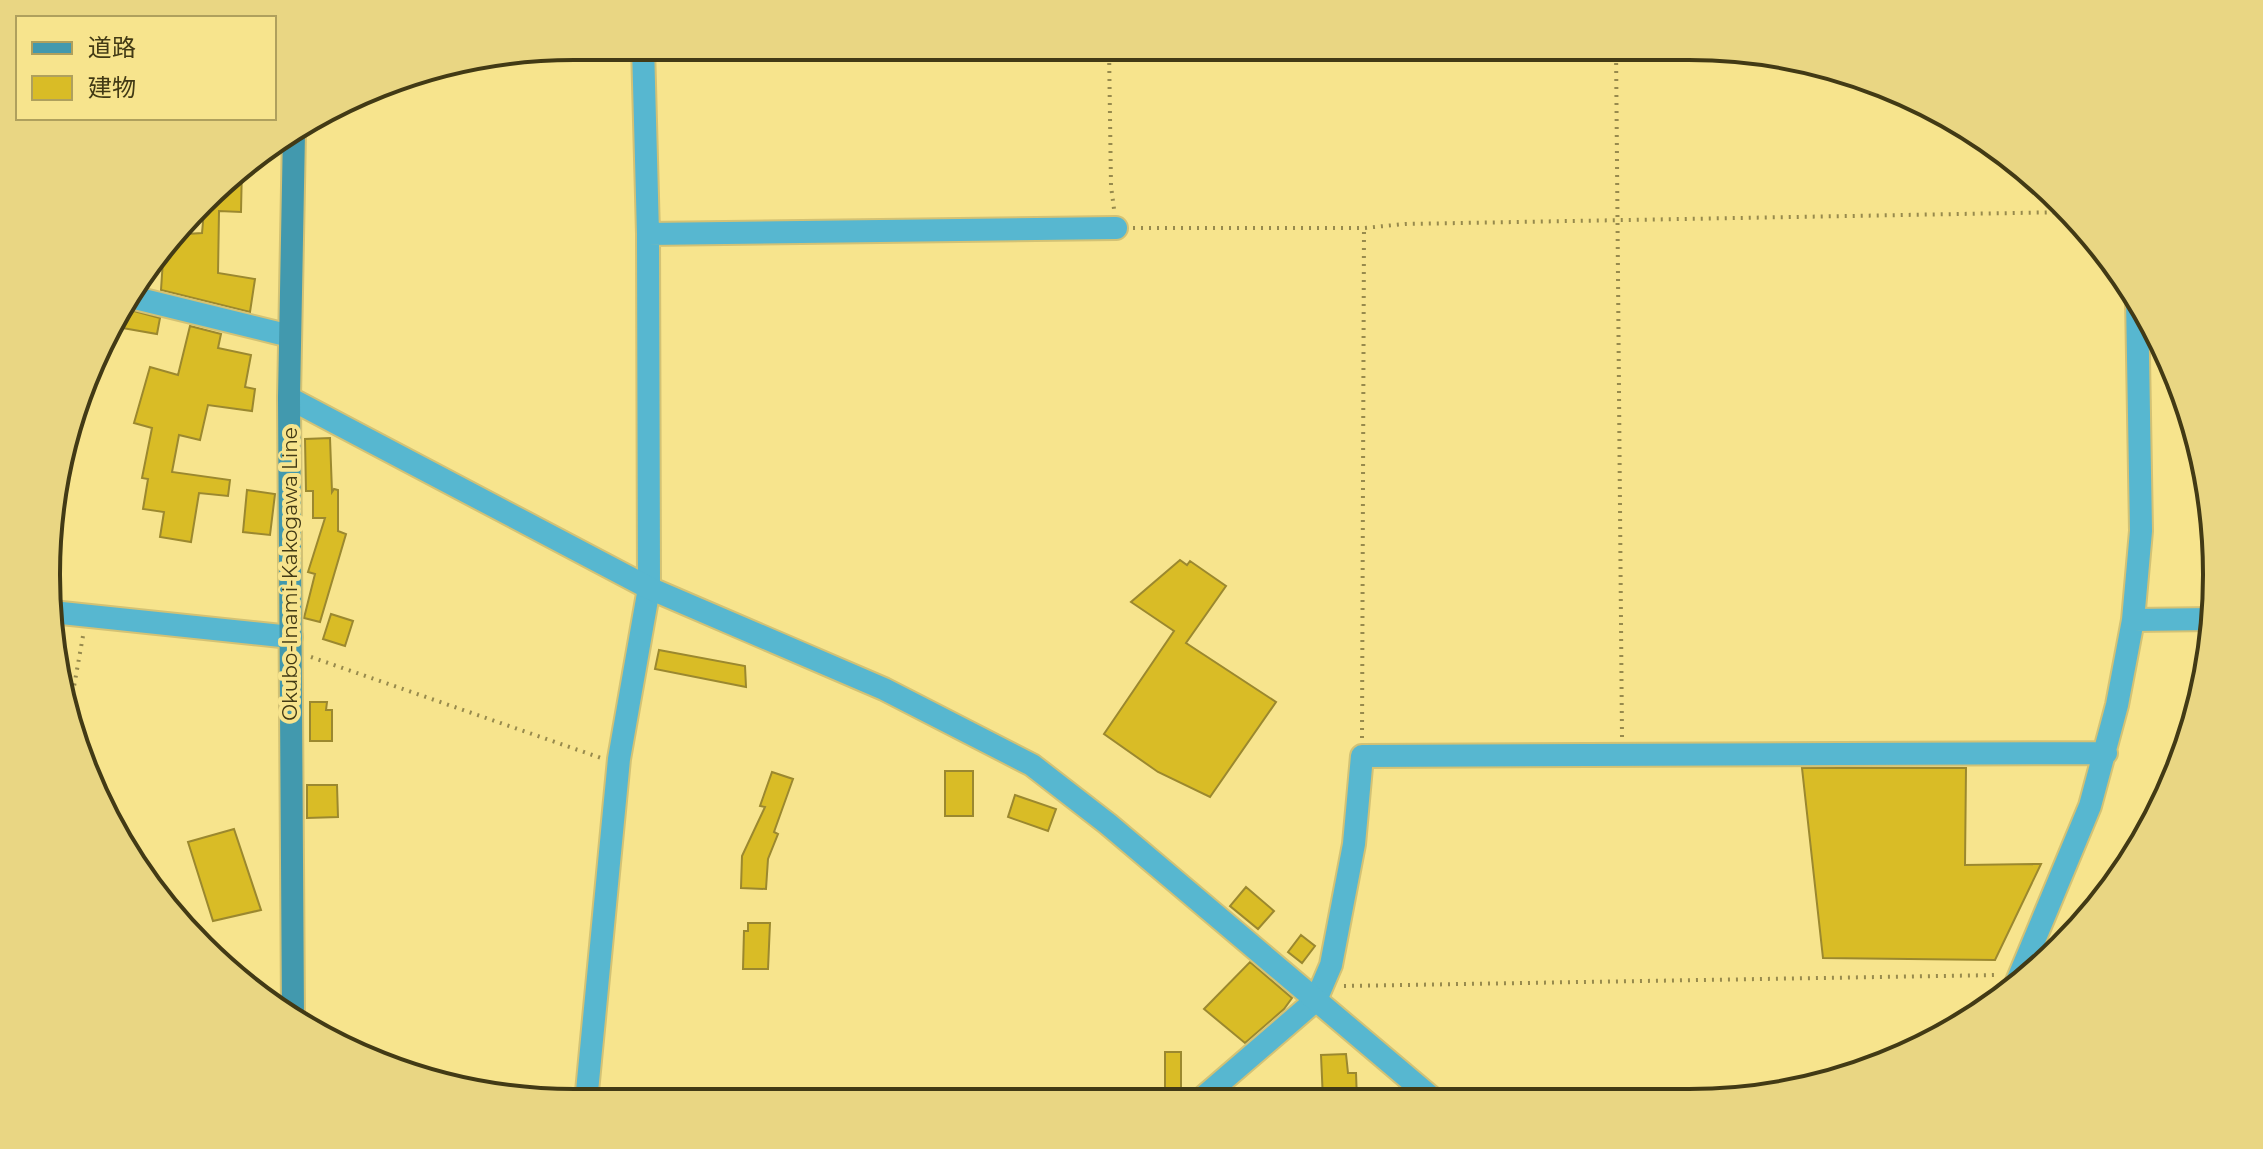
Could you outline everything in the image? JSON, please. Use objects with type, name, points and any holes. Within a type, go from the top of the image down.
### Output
[{"type":"main road","name":"Okubo-Inami-Kakogawa Line","points":[[293,1005],[289,398],[294,144]]},
{"type":"street","points":[[587,1089],[619,759],[649,588],[648,234],[643,60]]},
{"type":"street","points":[[648,234],[1116,228]]},
{"type":"street","points":[[140,299],[290,336]]},
{"type":"street","points":[[2024,965],[2090,806],[2106,753],[2133,620],[2141,531],[2137,323]]},
{"type":"street","points":[[289,398],[649,588],[884,689],[1032,765],[1319,993],[1422,1089]]},
{"type":"street","points":[[61,613],[291,646]]},
{"type":"street","points":[[2133,620],[2201,619]]},
{"type":"street","points":[[1212,1089],[1319,993],[1331,965],[1354,844],[1362,756],[2106,753]]},
{"type":"path","points":[[1109,60],[1111,186],[1116,228],[1364,228],[1405,224],[2053,212]]},
{"type":"path","points":[[1616,60],[1622,756]]},
{"type":"path","points":[[1362,756],[1360,649],[1364,228]]},
{"type":"path","points":[[74,690],[87,615]]},
{"type":"path","points":[[291,646],[314,657],[599,758],[619,759]]},
{"type":"path","points":[[1319,993],[2002,983]]},
{"type":"building","points":[[242,182],[241,212],[219,211],[218,273],[255,279],[250,312],[161,290],[163,266],[166,261],[189,234],[202,233],[203,219]]},
{"type":"building","points":[[133,311],[160,318],[157,334],[123,328]]},
{"type":"building","points":[[190,326],[221,334],[218,348],[251,355],[245,387],[255,389],[252,411],[208,405],[200,440],[179,435],[172,472],[230,480],[228,496],[199,493],[191,542],[160,537],[164,512],[143,509],[148,479],[142,478],[152,428],[134,423],[150,367],[178,375]]},
{"type":"building","points":[[330,438],[332,492],[338,490],[338,531],[346,534],[320,622],[304,618],[315,574],[308,572],[325,518],[313,518],[313,491],[306,491],[305,439]]},
{"type":"building","points":[[247,490],[275,494],[270,535],[243,532]]},
{"type":"building","points":[[1180,560],[1187,565],[1190,561],[1226,586],[1186,643],[1276,702],[1210,797],[1158,772],[1104,734],[1174,631],[1131,602]]},
{"type":"building","points":[[331,614],[353,621],[345,646],[323,639]]},
{"type":"building","points":[[659,650],[745,666],[746,687],[655,669]]},
{"type":"building","points":[[310,702],[327,702],[326,710],[332,710],[332,741],[310,741]]},
{"type":"building","points":[[1802,768],[1966,768],[1965,865],[2041,864],[1995,960],[1823,958]]},
{"type":"building","points":[[945,771],[973,771],[973,816],[945,816]]},
{"type":"building","points":[[772,772],[793,779],[774,832],[778,834],[768,859],[766,889],[741,888],[742,856],[765,807],[760,806]]},
{"type":"building","points":[[307,785],[337,785],[338,817],[307,818]]},
{"type":"building","points":[[1015,795],[1056,809],[1048,831],[1008,817]]},
{"type":"building","points":[[234,829],[261,910],[213,921],[188,842]]},
{"type":"building","points":[[1246,887],[1274,911],[1258,929],[1230,906]]},
{"type":"building","points":[[748,923],[770,923],[768,969],[743,969],[744,931],[748,931]]},
{"type":"building","points":[[1301,935],[1315,946],[1302,963],[1288,952]]},
{"type":"building","points":[[1250,962],[1292,998],[1284,1009],[1245,1043],[1204,1009]]},
{"type":"building","points":[[1165,1052],[1181,1052],[1181,1089],[1165,1089]]},
{"type":"building","points":[[1346,1054],[1348,1073],[1356,1073],[1357,1089],[1323,1089],[1321,1055]]}]
